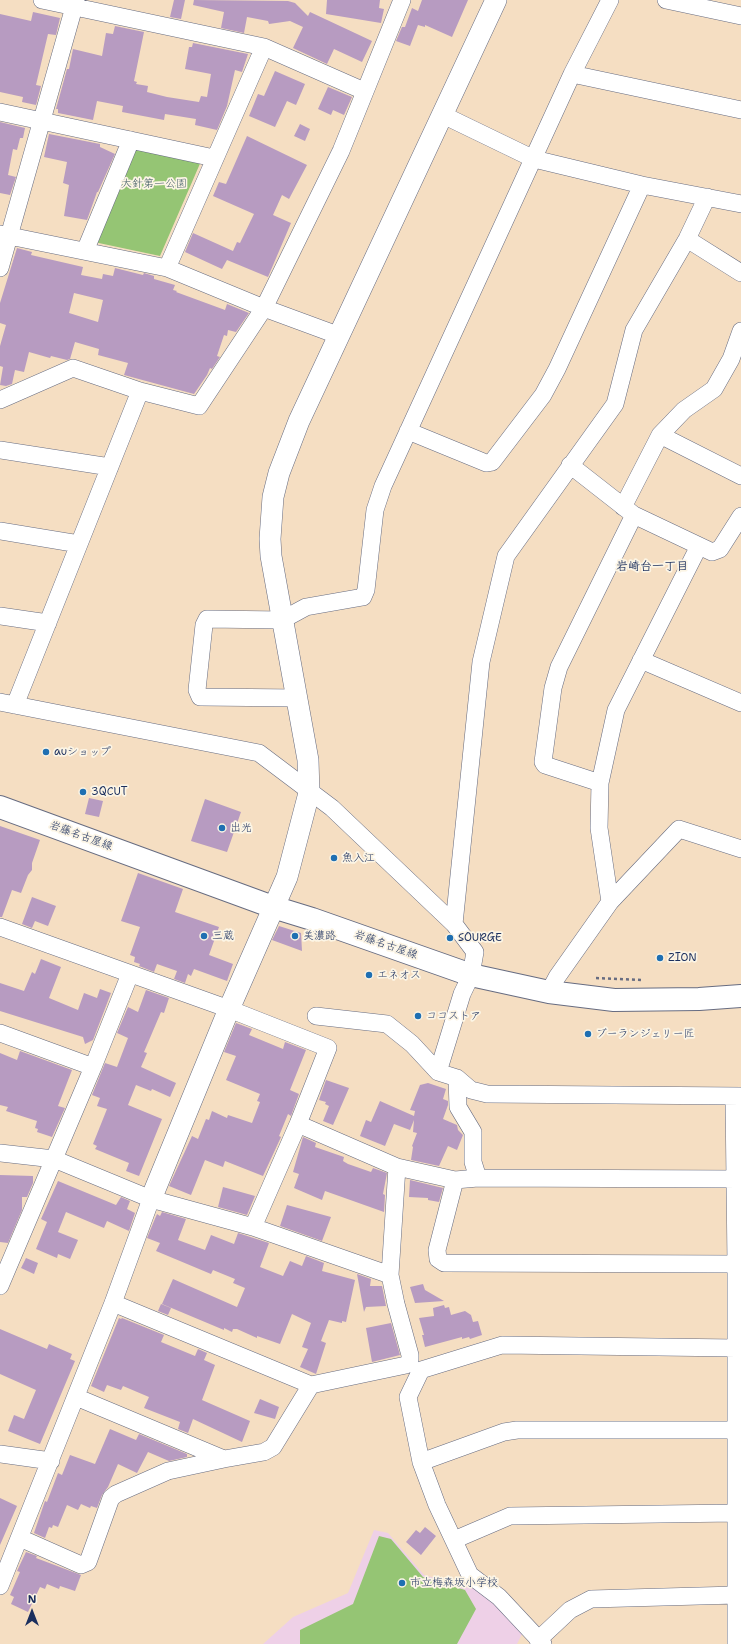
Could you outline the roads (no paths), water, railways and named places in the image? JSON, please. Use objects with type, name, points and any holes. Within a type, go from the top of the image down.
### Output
[{"type":"main road","name":"岩藤名古屋線","points":[[0,806],[273,907],[312,919],[471,975],[549,992],[614,1000],[699,1000],[741,996]]},
{"type":"street","points":[[42,0],[75,3],[264,47],[364,91]]},
{"type":"street","points":[[0,400],[73,368],[140,391],[199,406],[264,308],[341,151],[402,0]]},
{"type":"street","points":[[0,1586],[113,1303],[151,1199],[286,877],[309,793],[308,760],[298,698],[271,556],[270,539],[273,497],[279,473],[299,421],[444,115],[496,0]]},
{"type":"street","points":[[298,698],[200,696],[197,690],[204,625],[207,619],[282,620],[306,607],[363,597],[366,590],[375,510],[383,486],[572,74],[610,0]]},
{"type":"street","points":[[666,0],[741,16]]},
{"type":"street","points":[[0,268],[4,235],[43,121],[75,3]]},
{"type":"street","points":[[167,268],[264,47]]},
{"type":"street","points":[[572,74],[741,110]]},
{"type":"street","points":[[0,112],[214,158]]},
{"type":"street","points":[[444,115],[534,159],[642,185],[741,204]]},
{"type":"street","points":[[85,251],[131,140]]},
{"type":"street","points":[[408,431],[486,464],[492,462],[543,395],[557,369],[642,185]]},
{"type":"street","points":[[454,924],[481,662],[506,556],[615,404],[634,330],[687,239],[707,197]]},
{"type":"street","points":[[4,235],[167,268],[264,308],[340,336]]},
{"type":"street","points":[[687,239],[741,273]]},
{"type":"street","points":[[600,783],[545,765],[544,754],[553,688],[559,667],[660,435],[684,410],[714,389],[736,362],[741,331]]},
{"type":"street","points":[[140,391],[48,623],[8,703],[259,753],[309,793],[332,808],[454,924],[475,952],[471,975],[462,994],[438,1072]]},
{"type":"street","points":[[660,435],[741,476]]},
{"type":"street","points":[[0,450],[110,467]]},
{"type":"street","points":[[570,465],[628,511],[712,552],[720,549],[741,516]]},
{"type":"street","points":[[0,531],[79,544]]},
{"type":"street","points":[[610,902],[599,828],[600,783],[616,710],[699,546]]},
{"type":"street","points":[[0,616],[48,623]]},
{"type":"street","points":[[641,660],[741,703]]},
{"type":"street","points":[[549,992],[557,977],[610,902],[679,829],[741,849]]},
{"type":"street","points":[[0,927],[229,1010],[328,1048],[298,1124],[253,1228]]},
{"type":"street","points":[[0,1286],[6,1255],[54,1159],[130,974]]},
{"type":"street","points":[[316,1016],[387,1024],[412,1044],[438,1072],[457,1078],[471,1090],[487,1094],[737,1097],[738,1180],[736,1348],[739,1430],[736,1514],[738,1601],[736,1644]]},
{"type":"street","points":[[0,1033],[93,1067]]},
{"type":"street","points":[[457,1078],[458,1107],[473,1132],[473,1162],[478,1178]]},
{"type":"street","points":[[298,1124],[397,1167],[455,1180],[478,1178],[738,1180]]},
{"type":"street","points":[[0,1153],[54,1159],[151,1199],[253,1228],[390,1275]]},
{"type":"street","points":[[113,1303],[311,1385],[406,1365],[410,1360],[410,1355],[396,1304],[390,1275],[397,1167]]},
{"type":"street","points":[[455,1180],[437,1250],[438,1259],[444,1263],[736,1264]]},
{"type":"street","points":[[736,1348],[502,1345],[421,1370],[408,1397],[421,1462],[437,1505],[470,1574],[499,1597],[541,1642],[570,1610],[591,1599],[738,1601]]},
{"type":"street","points":[[20,1538],[81,1564],[88,1562],[111,1498],[116,1494],[168,1471],[264,1452],[273,1447],[311,1385]]},
{"type":"street","points":[[76,1397],[224,1459]]},
{"type":"street","points":[[421,1462],[504,1432],[517,1430],[739,1430]]},
{"type":"street","points":[[0,1454],[51,1460]]},
{"type":"street","points":[[454,1540],[510,1516],[736,1514]]},
{"type":"place","name":"auショップ","points":[[46,752]]},
{"type":"place","name":"3QCUT","points":[[83,792]]},
{"type":"place","name":"出光","points":[[222,828]]},
{"type":"place","name":"魚入江","points":[[334,858]]},
{"type":"place","name":"三蔵","points":[[204,936]]},
{"type":"place","name":"美濃路","points":[[295,936]]},
{"type":"place","name":"SOURGE","points":[[450,938]]},
{"type":"place","name":"ZION","points":[[660,958]]},
{"type":"place","name":"エネオス","points":[[369,975]]},
{"type":"place","name":"ココストア","points":[[418,1016]]},
{"type":"place","name":"ブーランジェリー匠","points":[[588,1034]]},
{"type":"place","name":"市立梅森坂小学校","points":[[402,1583]]},
{"type":"district","name":"岩崎台一丁目","points":[[652,567]]},
{"type":"park label","name":"大針第一公園","points":[[154,184]]}]
